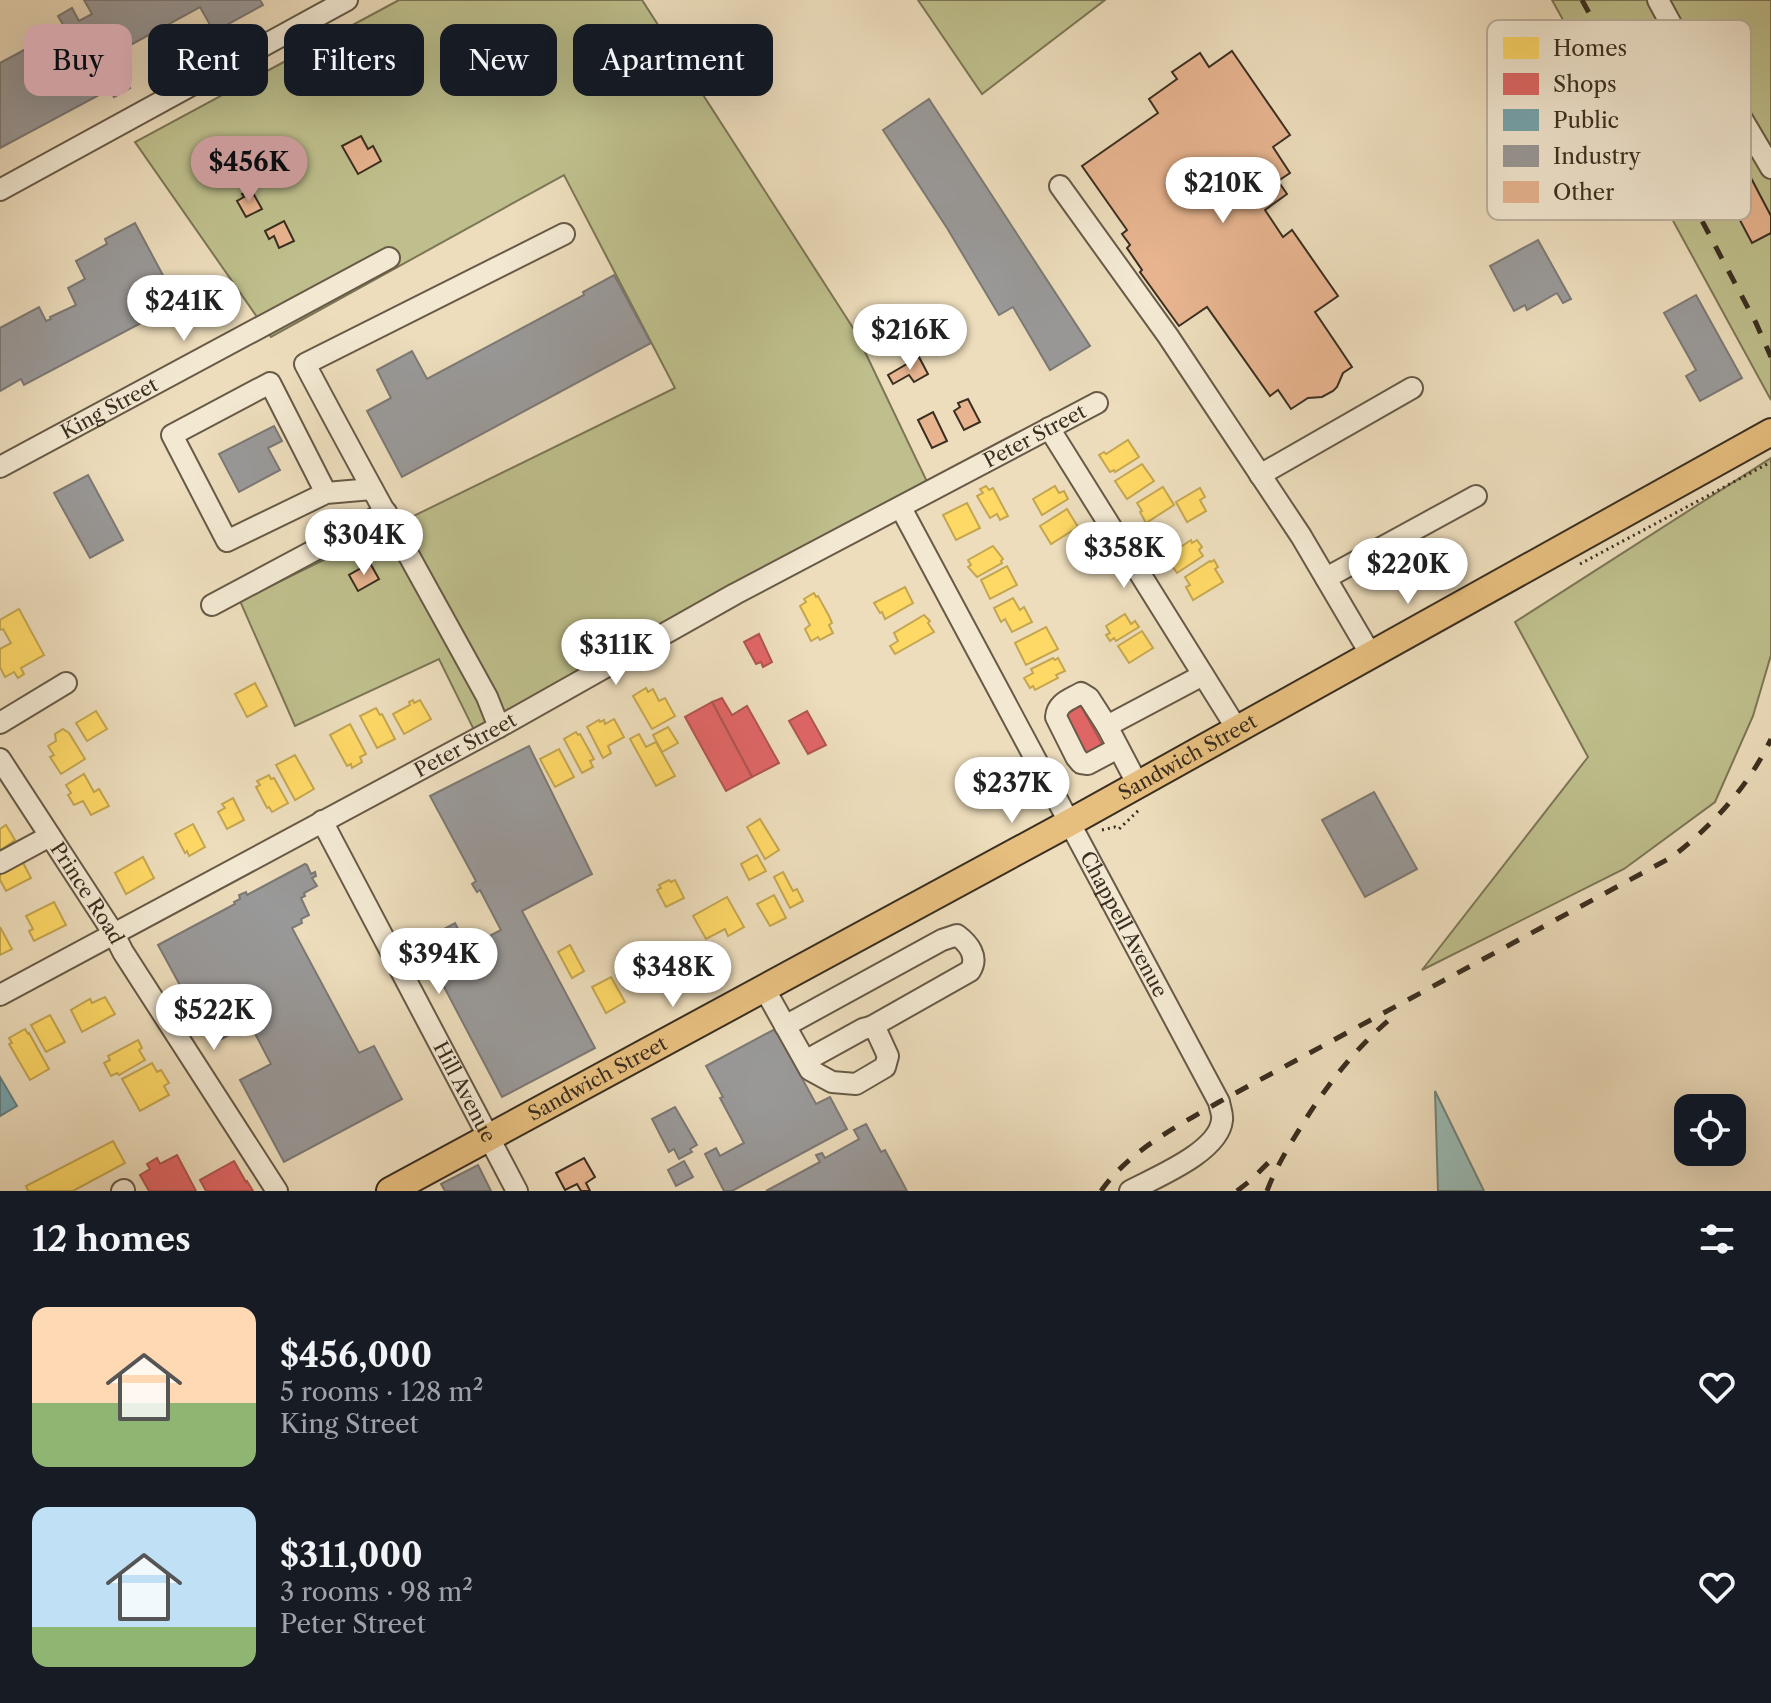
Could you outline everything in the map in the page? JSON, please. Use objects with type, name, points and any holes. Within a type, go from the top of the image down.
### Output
[{"type":"main road","name":"Sandwich Street","points":[[390,1191],[1069,823],[1771,432]]},
{"type":"street","points":[[0,190],[347,0]]},
{"type":"street","points":[[1658,0],[1669,20]]},
{"type":"street","points":[[1751,134],[1771,168]]},
{"type":"street","points":[[1060,186],[1168,336],[1301,536],[1371,655]]},
{"type":"street","points":[[499,727],[487,697],[305,364],[564,234]]},
{"type":"street","name":"King Street","points":[[0,467],[389,258]]},
{"type":"street","points":[[326,493],[270,383],[172,435],[227,541],[326,493],[372,489]]},
{"type":"street","points":[[1260,475],[1412,388]]},
{"type":"street","name":"Peter Street","points":[[0,995],[499,727],[735,594],[1097,403]]},
{"type":"street","points":[[1049,428],[1237,729]]},
{"type":"street","points":[[1326,578],[1476,496]]},
{"type":"street","name":"Chappell Avenue","points":[[901,508],[1219,1102],[1223,1118],[1213,1142],[1198,1154],[1130,1191]]},
{"type":"street","points":[[212,605],[386,512]]},
{"type":"street","points":[[1107,726],[1203,675]]},
{"type":"street","points":[[0,723],[66,683]]},
{"type":"street","points":[[1118,748],[1088,764],[1081,763],[1056,717],[1061,704],[1081,693],[1089,698],[1107,726],[1138,785]]},
{"type":"street","name":"Prince Road","points":[[0,759],[277,1191]]},
{"type":"street","name":"Hill Avenue","points":[[322,821],[517,1191]]},
{"type":"street","points":[[0,863],[50,836]]},
{"type":"street","points":[[785,1026],[942,940],[957,935],[965,940],[974,956],[974,966],[970,971],[805,1061]]},
{"type":"street","points":[[764,988],[810,1070],[832,1082],[856,1084],[885,1067],[888,1056],[877,1032],[871,1027]]},
{"type":"green space","points":[[399,0],[642,0],[657,24],[573,24],[573,96],[704,96],[855,331],[931,490],[476,734],[439,659],[295,726],[240,601],[675,388],[564,175],[271,337],[135,142],[221,96],[268,96],[268,70],[284,62],[284,96],[424,96],[424,24],[354,24]]},
{"type":"green space","points":[[918,0],[1105,0],[982,94]]},
{"type":"green space","points":[[1552,0],[1771,0],[1771,400],[1673,220],[1751,220],[1751,20],[1563,20]]},
{"type":"green space","points":[[1771,458],[1771,655],[1753,716],[1715,802],[1624,869],[1422,970],[1588,757],[1515,622]]},
{"type":"water","points":[[1435,1091],[1484,1191],[1438,1191]]},
{"type":"building: Homes","points":[[1128,440],[1139,457],[1110,472],[1099,455]]},
{"type":"building: Homes","points":[[1142,464],[1154,481],[1127,499],[1115,481]]},
{"type":"building: Homes","points":[[986,486],[989,490],[993,488],[1008,516],[1000,520],[997,514],[990,518],[977,496],[983,493],[980,489]]},
{"type":"building: Homes","points":[[1055,486],[1059,493],[1064,491],[1068,499],[1042,515],[1033,499]]},
{"type":"building: Homes","points":[[1163,487],[1174,505],[1146,523],[1137,503]]},
{"type":"building: Homes","points":[[1200,488],[1205,497],[1200,500],[1206,511],[1187,522],[1176,502]]},
{"type":"building: Homes","points":[[967,503],[980,528],[956,540],[943,515]]},
{"type":"building: Homes","points":[[1067,509],[1078,527],[1051,544],[1040,526]]},
{"type":"building: Homes","points":[[1191,540],[1192,543],[1197,540],[1203,556],[1177,573],[1166,557]]},
{"type":"building: Homes","points":[[993,546],[1003,559],[1002,563],[977,577],[968,567],[971,565],[968,560]]},
{"type":"building: Homes","points":[[1214,560],[1218,567],[1215,569],[1223,582],[1193,600],[1185,577]]},
{"type":"building: Homes","points":[[1007,566],[1017,585],[990,599],[981,580]]},
{"type":"building: Homes","points":[[905,587],[913,603],[885,619],[874,603]]},
{"type":"building: Homes","points":[[814,593],[829,616],[833,633],[811,641],[805,629],[810,625],[800,606],[806,602],[804,599]]},
{"type":"building: Homes","points":[[1013,598],[1020,610],[1024,607],[1032,622],[1012,632],[1005,619],[1001,622],[994,608]]},
{"type":"building: Homes","points":[[19,609],[44,655],[21,668],[24,674],[18,678],[14,672],[5,677],[0,667],[0,649],[11,643],[3,629],[0,630],[0,620]]},
{"type":"building: Homes","points":[[1125,614],[1131,624],[1135,621],[1139,627],[1116,641],[1114,638],[1110,641],[1106,626]]},
{"type":"building: Homes","points":[[924,615],[934,632],[895,654],[890,646],[898,641],[894,633]]},
{"type":"building: Homes","points":[[1046,627],[1058,649],[1026,665],[1015,643]]},
{"type":"building: Homes","points":[[1142,631],[1153,648],[1129,663],[1118,646]]},
{"type":"building: Homes","points":[[1058,658],[1065,671],[1035,690],[1033,686],[1030,688],[1024,678],[1033,673],[1031,669]]},
{"type":"building: Homes","points":[[255,683],[267,706],[247,717],[235,694]]},
{"type":"building: Homes","points":[[646,688],[648,692],[653,689],[659,701],[665,698],[675,716],[652,729],[633,696]]},
{"type":"building: Homes","points":[[413,700],[414,703],[420,700],[431,719],[404,734],[393,714]]},
{"type":"building: Homes","points":[[376,708],[395,739],[377,748],[360,716]]},
{"type":"building: Homes","points":[[96,711],[107,729],[87,741],[76,723]]},
{"type":"building: Homes","points":[[614,719],[624,737],[608,746],[611,753],[603,758],[587,727],[599,720],[604,720],[605,724]]},
{"type":"building: Homes","points":[[350,724],[366,754],[360,757],[362,762],[352,768],[351,764],[347,766],[330,735]]},
{"type":"building: Homes","points":[[668,727],[678,743],[662,752],[653,735]]},
{"type":"building: Homes","points":[[63,729],[69,733],[85,759],[61,774],[50,757],[54,755],[48,746],[56,741],[55,734]]},
{"type":"building: Homes","points":[[576,732],[594,759],[590,761],[593,767],[582,773],[564,739]]},
{"type":"building: Homes","points":[[639,734],[646,747],[656,742],[675,776],[656,786],[630,739]]},
{"type":"building: Homes","points":[[559,749],[574,777],[555,787],[540,759]]},
{"type":"building: Homes","points":[[295,755],[314,789],[295,800],[276,765]]},
{"type":"building: Homes","points":[[84,774],[94,792],[99,789],[109,806],[91,815],[83,801],[74,805],[66,785]]},
{"type":"building: Homes","points":[[269,775],[271,779],[274,778],[288,803],[272,812],[256,787],[260,785],[257,781]]},
{"type":"building: Homes","points":[[233,798],[244,820],[227,829],[218,812],[225,808],[222,804]]},
{"type":"building: Homes","points":[[760,819],[779,850],[765,859],[747,827]]},
{"type":"building: Homes","points":[[193,824],[205,847],[189,856],[175,834]]},
{"type":"building: Homes","points":[[6,825],[15,840],[0,851],[0,829]]},
{"type":"building: Homes","points":[[757,855],[766,871],[749,880],[741,864]]},
{"type":"building: Homes","points":[[20,857],[31,878],[6,891],[0,880],[0,868]]},
{"type":"building: Homes","points":[[143,857],[154,878],[126,894],[115,873]]},
{"type":"building: Homes","points":[[783,872],[793,891],[797,889],[803,901],[790,908],[774,877]]},
{"type":"building: Homes","points":[[675,880],[684,898],[666,907],[657,890],[661,888],[659,885]]},
{"type":"building: Homes","points":[[774,895],[786,918],[770,926],[757,904]]},
{"type":"building: Homes","points":[[727,897],[744,927],[728,936],[725,929],[706,939],[693,916]]},
{"type":"building: Homes","points":[[54,902],[66,925],[34,941],[29,931],[33,929],[26,916]]},
{"type":"building: Homes","points":[[0,927],[12,949],[0,955]]},
{"type":"building: Homes","points":[[570,945],[584,971],[572,978],[558,952]]},
{"type":"building: Homes","points":[[611,977],[625,1002],[606,1013],[592,987]]},
{"type":"building: Homes","points":[[105,997],[115,1014],[82,1032],[71,1010],[90,999],[92,1003]]},
{"type":"building: Homes","points":[[50,1015],[65,1042],[46,1052],[31,1025]]},
{"type":"building: Homes","points":[[25,1029],[49,1069],[30,1080],[9,1044],[12,1043],[9,1038]]},
{"type":"building: Homes","points":[[138,1040],[145,1060],[119,1075],[111,1076],[104,1063],[110,1060],[108,1056]]},
{"type":"building: Homes","points":[[152,1063],[169,1083],[164,1086],[169,1095],[140,1111],[122,1079]]},
{"type":"building: Homes","points":[[113,1141],[125,1163],[73,1191],[28,1191],[26,1186]]},
{"type":"building: Shops","points":[[759,634],[772,662],[763,667],[761,662],[756,664],[744,642]]},
{"type":"building: Shops","points":[[722,698],[732,715],[747,706],[779,763],[752,777],[712,702]]},
{"type":"building: Shops","points":[[712,702],[752,777],[726,791],[685,717]]},
{"type":"building: Shops","points":[[1081,706],[1102,744],[1101,748],[1088,755],[1084,754],[1060,718]]},
{"type":"building: Shops","points":[[807,711],[826,745],[808,754],[789,721]]},
{"type":"building: Shops","points":[[177,1155],[196,1191],[149,1191],[140,1175],[150,1169],[147,1164],[157,1158],[160,1164]]},
{"type":"building: Shops","points":[[234,1161],[253,1191],[206,1191],[200,1180]]},
{"type":"building: Public","points":[[0,1077],[17,1106],[0,1116]]},
{"type":"building: Industry","points":[[84,0],[260,0],[263,5],[229,24],[210,24],[200,7],[169,24],[148,24],[148,35],[132,44],[132,24],[63,24],[58,16],[72,8],[79,21],[92,14]]},
{"type":"building: Industry","points":[[24,50],[24,96],[97,96],[0,148],[0,63]]},
{"type":"building: Industry","points":[[929,99],[1090,346],[1050,370],[1013,307],[999,315],[883,130]]},
{"type":"building: Industry","points":[[135,223],[166,281],[163,283],[175,305],[24,385],[21,379],[0,391],[0,328],[39,307],[46,321],[76,305],[68,288],[85,279],[76,261],[107,244],[105,239]]},
{"type":"building: Industry","points":[[1538,240],[1571,299],[1563,303],[1557,293],[1527,310],[1525,305],[1514,311],[1490,266]]},
{"type":"building: Industry","points":[[614,275],[651,343],[402,477],[367,411],[391,398],[377,370],[412,351],[427,379],[584,295],[583,292]]},
{"type":"building: Industry","points":[[1696,295],[1742,378],[1700,401],[1686,376],[1696,370],[1664,313]]},
{"type":"building: Industry","points":[[274,426],[282,441],[268,448],[280,470],[239,492],[219,454]]},
{"type":"building: Industry","points":[[88,475],[123,540],[90,558],[54,493]]},
{"type":"building: Industry","points":[[529,746],[592,874],[522,911],[595,1048],[502,1097],[433,966],[501,930],[480,890],[477,892],[472,884],[476,881],[430,796]]},
{"type":"building: Industry","points":[[1374,792],[1417,869],[1365,897],[1322,820]]},
{"type":"building: Industry","points":[[305,864],[311,874],[315,872],[316,876],[312,878],[317,886],[301,898],[309,915],[292,928],[359,1053],[374,1046],[402,1099],[284,1162],[240,1080],[271,1064],[250,1024],[212,1044],[158,945],[235,904],[240,899],[239,895],[246,892],[247,895]]},
{"type":"building: Industry","points":[[455,923],[461,935],[455,939],[458,944],[440,954],[431,936]]},
{"type":"building: Industry","points":[[775,1029],[816,1104],[830,1097],[847,1129],[732,1191],[724,1191],[705,1154],[716,1148],[720,1156],[744,1143],[706,1066]]},
{"type":"building: Industry","points":[[675,1107],[697,1145],[690,1149],[692,1152],[679,1159],[674,1149],[669,1152],[652,1119]]},
{"type":"building: Industry","points":[[866,1124],[881,1152],[885,1150],[907,1191],[766,1191],[820,1162],[816,1155],[822,1153],[825,1158],[859,1139],[854,1130]]},
{"type":"building: Industry","points":[[684,1161],[693,1177],[676,1186],[668,1170]]},
{"type":"building: Industry","points":[[478,1165],[491,1191],[445,1191],[441,1184]]},
{"type":"building: Other","points":[[1232,51],[1290,135],[1273,147],[1290,173],[1278,181],[1287,194],[1265,210],[1283,237],[1292,230],[1338,296],[1315,312],[1352,367],[1343,373],[1333,391],[1322,397],[1308,398],[1291,409],[1278,390],[1270,396],[1207,307],[1179,326],[1140,272],[1142,270],[1127,248],[1130,245],[1122,234],[1127,230],[1082,166],[1158,113],[1149,99],[1177,79],[1172,72],[1200,53],[1209,67]]},
{"type":"building: Other","points":[[361,136],[368,149],[373,146],[381,161],[358,174],[342,146]]},
{"type":"building: Other","points":[[1751,178],[1771,216],[1771,233],[1752,243],[1740,220],[1751,220]]},
{"type":"building: Other","points":[[247,192],[249,195],[253,193],[262,209],[246,217],[237,201]]},
{"type":"building: Other","points":[[284,221],[294,241],[279,248],[274,236],[269,239],[265,231]]},
{"type":"building: Other","points":[[919,357],[928,374],[914,382],[909,375],[893,384],[888,375]]},
{"type":"building: Other","points":[[968,399],[980,422],[964,430],[954,411],[960,407],[958,403]]},
{"type":"building: Other","points":[[933,412],[947,441],[932,448],[918,420]]},
{"type":"building: Other","points":[[370,563],[379,579],[358,591],[349,575]]},
{"type":"building: Other","points":[[584,1158],[595,1177],[586,1183],[590,1191],[581,1191],[577,1184],[565,1190],[556,1173]]},
{"type":"railway","points":[[1582,0],[1593,20]]},
{"type":"railway","points":[[1702,220],[1771,357]]},
{"type":"railway","points":[[1101,1191],[1140,1151],[1186,1121],[1672,857],[1729,804],[1752,773],[1771,739]]},
{"type":"railway","points":[[1267,1191],[1288,1149],[1321,1096],[1353,1056],[1390,1019]]},
{"type":"railway","points":[[1237,1191],[1278,1153]]}]
